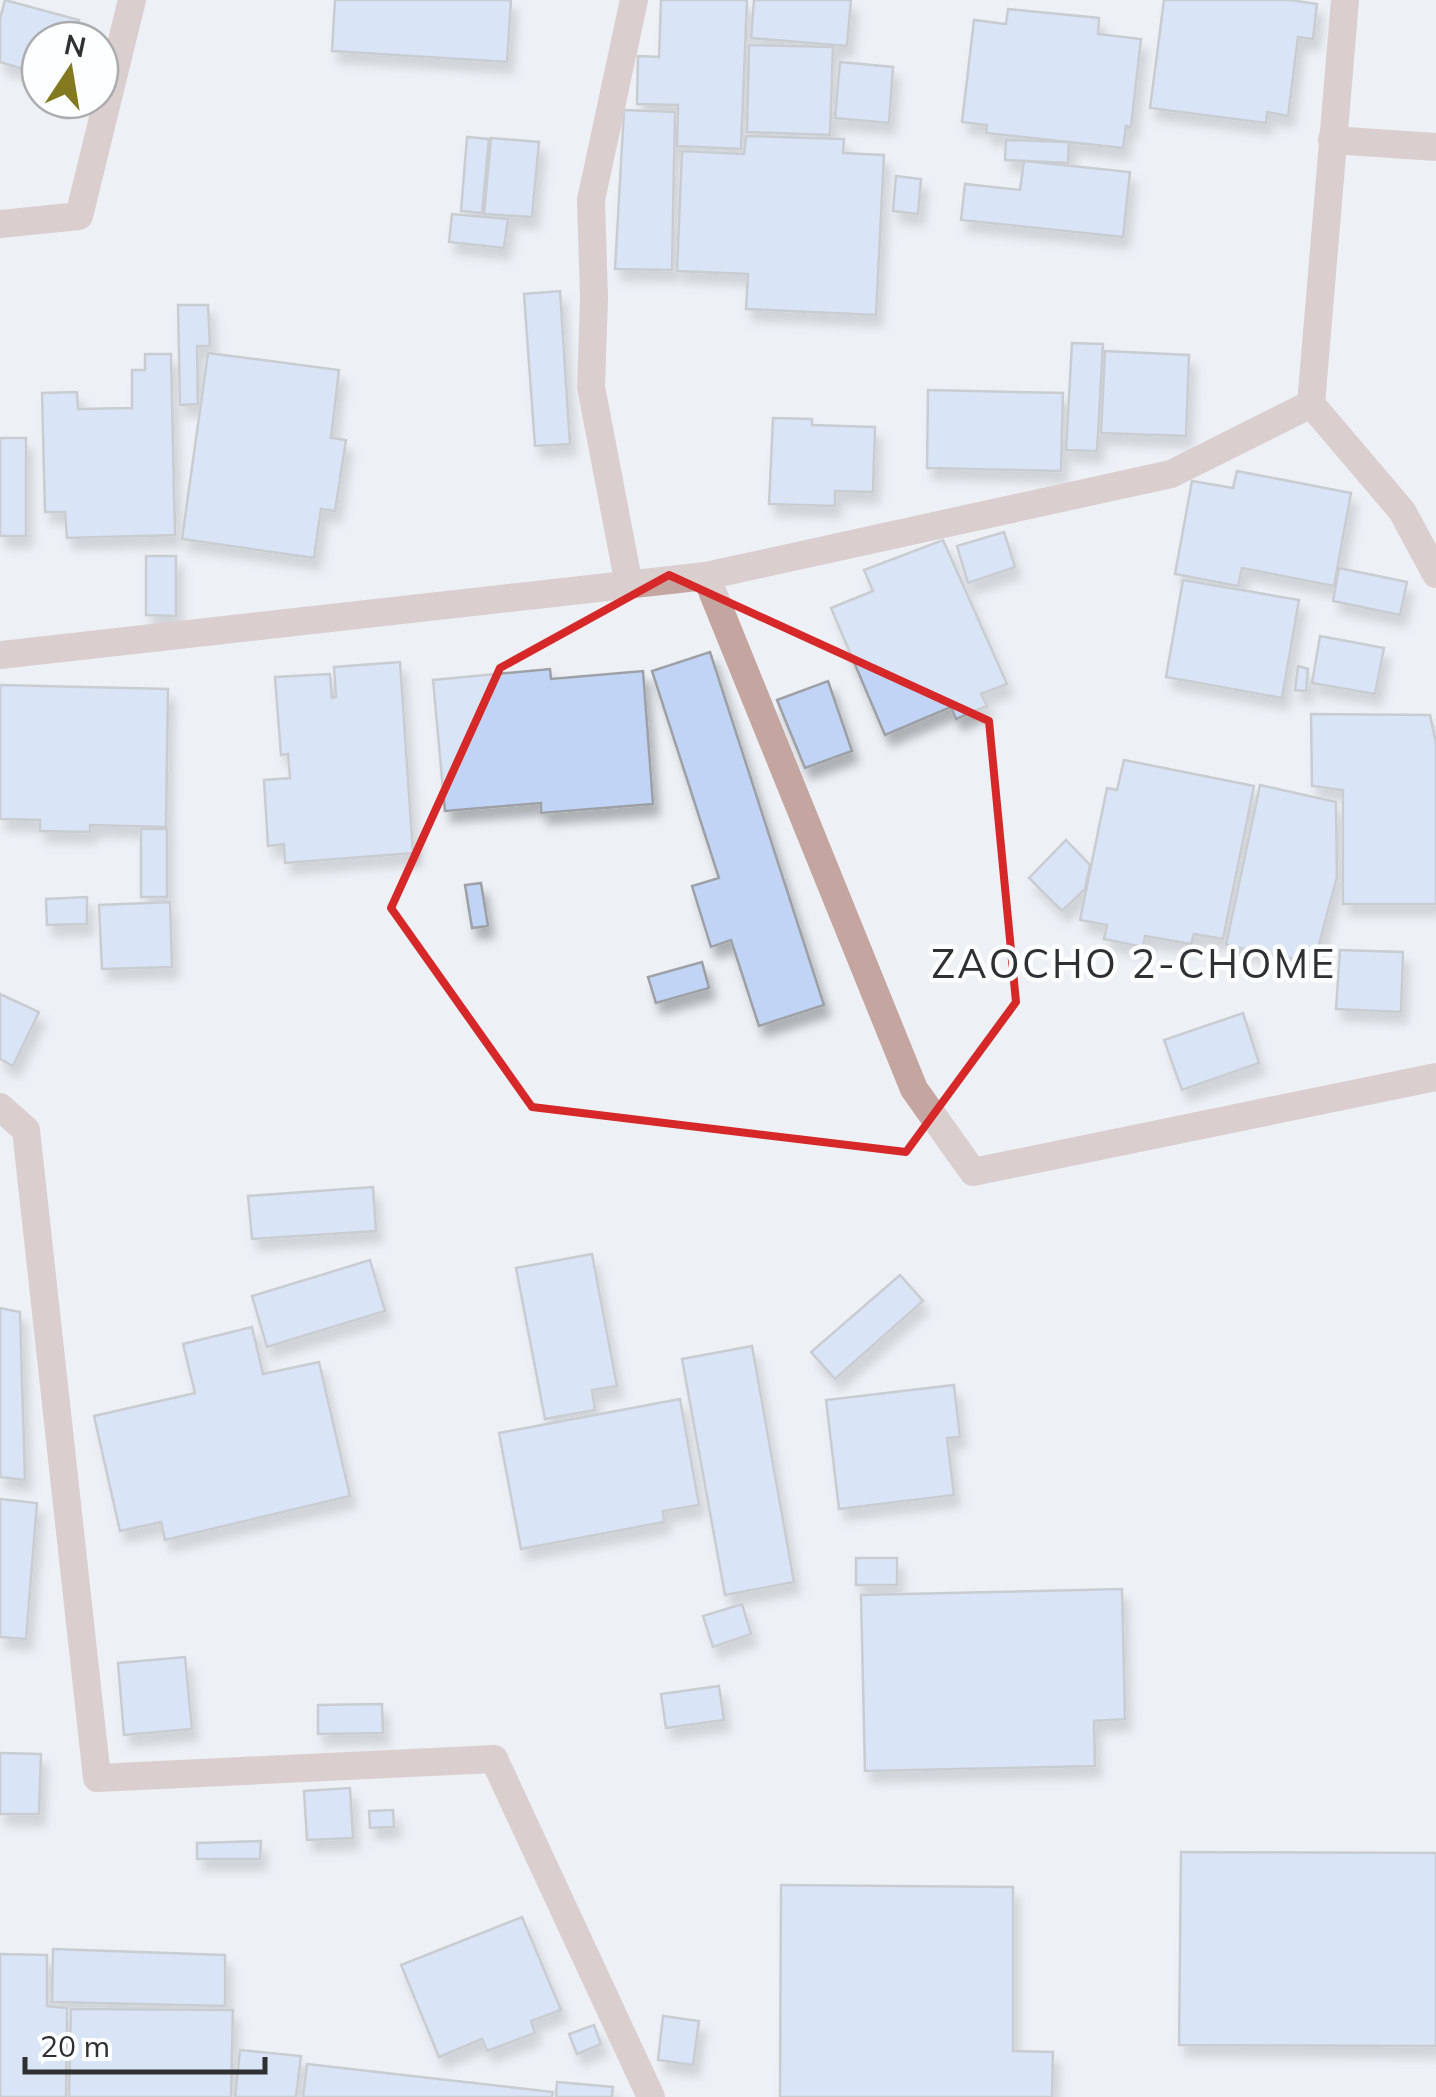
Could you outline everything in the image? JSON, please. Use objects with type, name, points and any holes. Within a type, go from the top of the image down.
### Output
[{"type":"street","points":[[0,224],[79,216],[132,0]]},
{"type":"street","points":[[629,586],[591,387],[594,298],[590,200],[634,0]]},
{"type":"street","points":[[1345,0],[1311,404],[1402,510],[1436,574]]},
{"type":"street","points":[[1332,140],[1436,147]]},
{"type":"street","points":[[0,655],[706,576],[1171,474],[1311,404]]},
{"type":"street","points":[[706,576],[914,1089],[973,1172],[1436,1078]]},
{"type":"street","points":[[0,1106],[26,1130],[96,1778],[494,1759],[651,2097]]},
{"type":"highlighted area","points":[[669,575],[989,721],[1016,1002],[906,1152],[532,1107],[391,908],[500,668]]},
{"type":"building","points":[[5,0],[79,20],[20,20],[20,68],[0,62],[0,19]]},
{"type":"building","points":[[335,0],[511,0],[507,62],[332,51]]},
{"type":"building","points":[[661,0],[747,0],[741,149],[677,146],[678,105],[637,104],[638,56],[659,57]]},
{"type":"building","points":[[754,0],[851,0],[847,46],[751,38]]},
{"type":"building","points":[[1164,0],[1290,0],[1317,4],[1313,39],[1298,37],[1288,116],[1267,112],[1266,123],[1150,108]]},
{"type":"building","points":[[1008,9],[1099,18],[1098,34],[1141,39],[1131,127],[1126,126],[1123,148],[986,133],[987,125],[962,122],[974,20],[1006,24]]},
{"type":"building","points":[[749,45],[833,47],[830,135],[747,132]]},
{"type":"building","points":[[840,62],[893,67],[889,123],[835,118]]},
{"type":"building","points":[[624,110],[675,112],[672,270],[615,269]]},
{"type":"building","points":[[746,136],[844,139],[843,153],[884,155],[876,315],[746,309],[748,274],[677,271],[682,151],[744,154]]},
{"type":"building","points":[[467,137],[489,139],[482,213],[461,211]]},
{"type":"building","points":[[491,138],[539,142],[532,217],[484,214]]},
{"type":"building","points":[[1006,140],[1069,142],[1068,163],[1005,160]]},
{"type":"building","points":[[1024,161],[1130,172],[1123,237],[961,220],[965,184],[1020,190]]},
{"type":"building","points":[[896,176],[921,179],[918,214],[893,211]]},
{"type":"building","points":[[452,214],[508,219],[504,248],[449,242]]},
{"type":"building","points":[[560,291],[570,444],[535,446],[524,294]]},
{"type":"building","points":[[178,305],[208,305],[210,346],[197,346],[198,404],[180,405]]},
{"type":"building","points":[[1072,343],[1103,344],[1097,451],[1066,450]]},
{"type":"building","points":[[1105,351],[1189,355],[1186,436],[1101,433]]},
{"type":"building","points":[[208,353],[339,370],[331,438],[346,440],[335,511],[321,509],[314,558],[182,539]]},
{"type":"building","points":[[145,354],[171,354],[175,535],[67,538],[65,512],[45,512],[42,393],[77,392],[78,409],[132,408],[132,370],[145,370]]},
{"type":"building","points":[[928,390],[1063,393],[1061,471],[927,468]]},
{"type":"building","points":[[773,418],[812,419],[812,425],[875,427],[873,492],[835,491],[835,506],[769,504]]},
{"type":"building","points":[[0,438],[26,438],[26,536],[0,536]]},
{"type":"building","points":[[1237,471],[1351,493],[1334,586],[1242,568],[1238,586],[1175,574],[1192,481],[1233,488]]},
{"type":"building","points":[[1004,532],[1015,567],[968,583],[957,546]]},
{"type":"building","points":[[943,540],[1007,684],[981,694],[987,706],[956,719],[951,707],[885,735],[831,608],[873,591],[864,570]]},
{"type":"building","points":[[146,556],[176,556],[176,616],[146,615]]},
{"type":"building","points":[[1339,568],[1407,582],[1400,615],[1333,601]]},
{"type":"building","points":[[1183,580],[1299,600],[1282,698],[1166,677]]},
{"type":"building","points":[[1320,636],[1384,648],[1375,694],[1312,683]]},
{"type":"building","points":[[710,652],[824,1005],[759,1026],[731,940],[711,947],[692,886],[719,878],[652,671]]},
{"type":"building","points":[[400,662],[413,853],[285,863],[284,844],[268,846],[264,780],[290,778],[288,754],[281,755],[275,677],[330,674],[332,698],[336,697],[334,667]]},
{"type":"building","points":[[1298,666],[1308,669],[1306,691],[1295,690]]},
{"type":"building","points":[[550,669],[551,679],[643,671],[653,804],[541,813],[541,803],[445,811],[433,680]]},
{"type":"building","points":[[828,681],[852,751],[805,768],[777,700]]},
{"type":"building","points":[[0,685],[168,689],[166,827],[90,825],[90,832],[40,831],[40,820],[0,819]]},
{"type":"building","points":[[1311,714],[1430,715],[1436,743],[1436,904],[1343,904],[1343,790],[1312,786]]},
{"type":"building","points":[[1124,760],[1254,786],[1223,939],[1194,934],[1191,944],[1145,936],[1143,947],[1104,939],[1107,925],[1080,920],[1107,788],[1117,790]]},
{"type":"building","points":[[1260,785],[1336,802],[1337,877],[1314,963],[1226,945]]},
{"type":"building","points":[[141,829],[167,829],[167,897],[141,897]]},
{"type":"building","points":[[1066,840],[1090,865],[1085,889],[1062,911],[1029,878]]},
{"type":"building","points":[[481,883],[488,926],[472,928],[465,885]]},
{"type":"building","points":[[87,897],[87,924],[47,925],[46,899]]},
{"type":"building","points":[[170,902],[172,967],[102,969],[99,905]]},
{"type":"building","points":[[1340,950],[1403,952],[1401,1012],[1336,1009]]},
{"type":"building","points":[[702,962],[709,988],[656,1003],[648,977]]},
{"type":"building","points":[[0,994],[39,1012],[13,1066],[0,1059]]},
{"type":"building","points":[[1243,1013],[1259,1063],[1182,1090],[1164,1040]]},
{"type":"building","points":[[373,1187],[376,1231],[252,1239],[248,1196]]},
{"type":"building","points":[[592,1254],[617,1386],[592,1390],[595,1410],[545,1419],[516,1268]]},
{"type":"building","points":[[370,1260],[385,1311],[267,1347],[252,1296]]},
{"type":"building","points":[[900,1275],[923,1301],[835,1379],[811,1352]]},
{"type":"building","points":[[0,1308],[20,1312],[25,1480],[0,1477]]},
{"type":"building","points":[[252,1327],[263,1374],[319,1362],[350,1496],[165,1540],[161,1522],[120,1531],[94,1416],[195,1393],[183,1344]]},
{"type":"building","points":[[752,1346],[794,1582],[725,1595],[682,1359]]},
{"type":"building","points":[[954,1385],[960,1437],[947,1438],[954,1495],[839,1509],[826,1400]]},
{"type":"building","points":[[680,1399],[699,1505],[663,1511],[664,1522],[521,1549],[499,1433]]},
{"type":"building","points":[[0,1499],[37,1503],[26,1639],[0,1637]]},
{"type":"building","points":[[856,1558],[897,1558],[897,1585],[856,1585]]},
{"type":"building","points":[[1122,1589],[1125,1719],[1094,1721],[1095,1766],[865,1771],[861,1595]]},
{"type":"building","points":[[742,1604],[751,1634],[713,1647],[703,1616]]},
{"type":"building","points":[[185,1657],[192,1729],[124,1735],[118,1663]]},
{"type":"building","points":[[719,1686],[724,1720],[666,1728],[661,1694]]},
{"type":"building","points":[[382,1704],[383,1733],[318,1734],[318,1705]]},
{"type":"building","points":[[0,1753],[41,1754],[39,1814],[0,1814]]},
{"type":"building","points":[[350,1788],[353,1838],[307,1840],[304,1791]]},
{"type":"building","points":[[393,1810],[394,1827],[370,1828],[369,1811]]},
{"type":"building","points":[[261,1841],[260,1859],[197,1859],[197,1843]]},
{"type":"building","points":[[1181,1852],[1436,1853],[1436,2046],[1179,2045]]},
{"type":"building","points":[[781,1885],[1013,1887],[1013,2051],[1053,2052],[1052,2097],[780,2097]]},
{"type":"building","points":[[522,1917],[561,2010],[531,2021],[535,2033],[487,2051],[482,2039],[439,2057],[401,1965]]},
{"type":"building","points":[[53,1949],[225,1955],[225,2006],[52,2002]]},
{"type":"building","points":[[0,1954],[47,1955],[47,2006],[67,2008],[66,2097],[0,2097]]},
{"type":"building","points":[[71,2009],[233,2010],[231,2097],[69,2097]]},
{"type":"building","points":[[663,2016],[699,2021],[693,2065],[658,2060]]},
{"type":"building","points":[[594,2025],[601,2044],[577,2054],[569,2034]]},
{"type":"building","points":[[240,2050],[301,2056],[296,2097],[235,2097]]},
{"type":"building","points":[[307,2064],[553,2092],[552,2097],[303,2097]]},
{"type":"building","points":[[557,2082],[613,2087],[612,2097],[556,2097]]},
{"type":"district","name":"ZAOCHO 2-CHOME","points":[[1134,963]]}]
